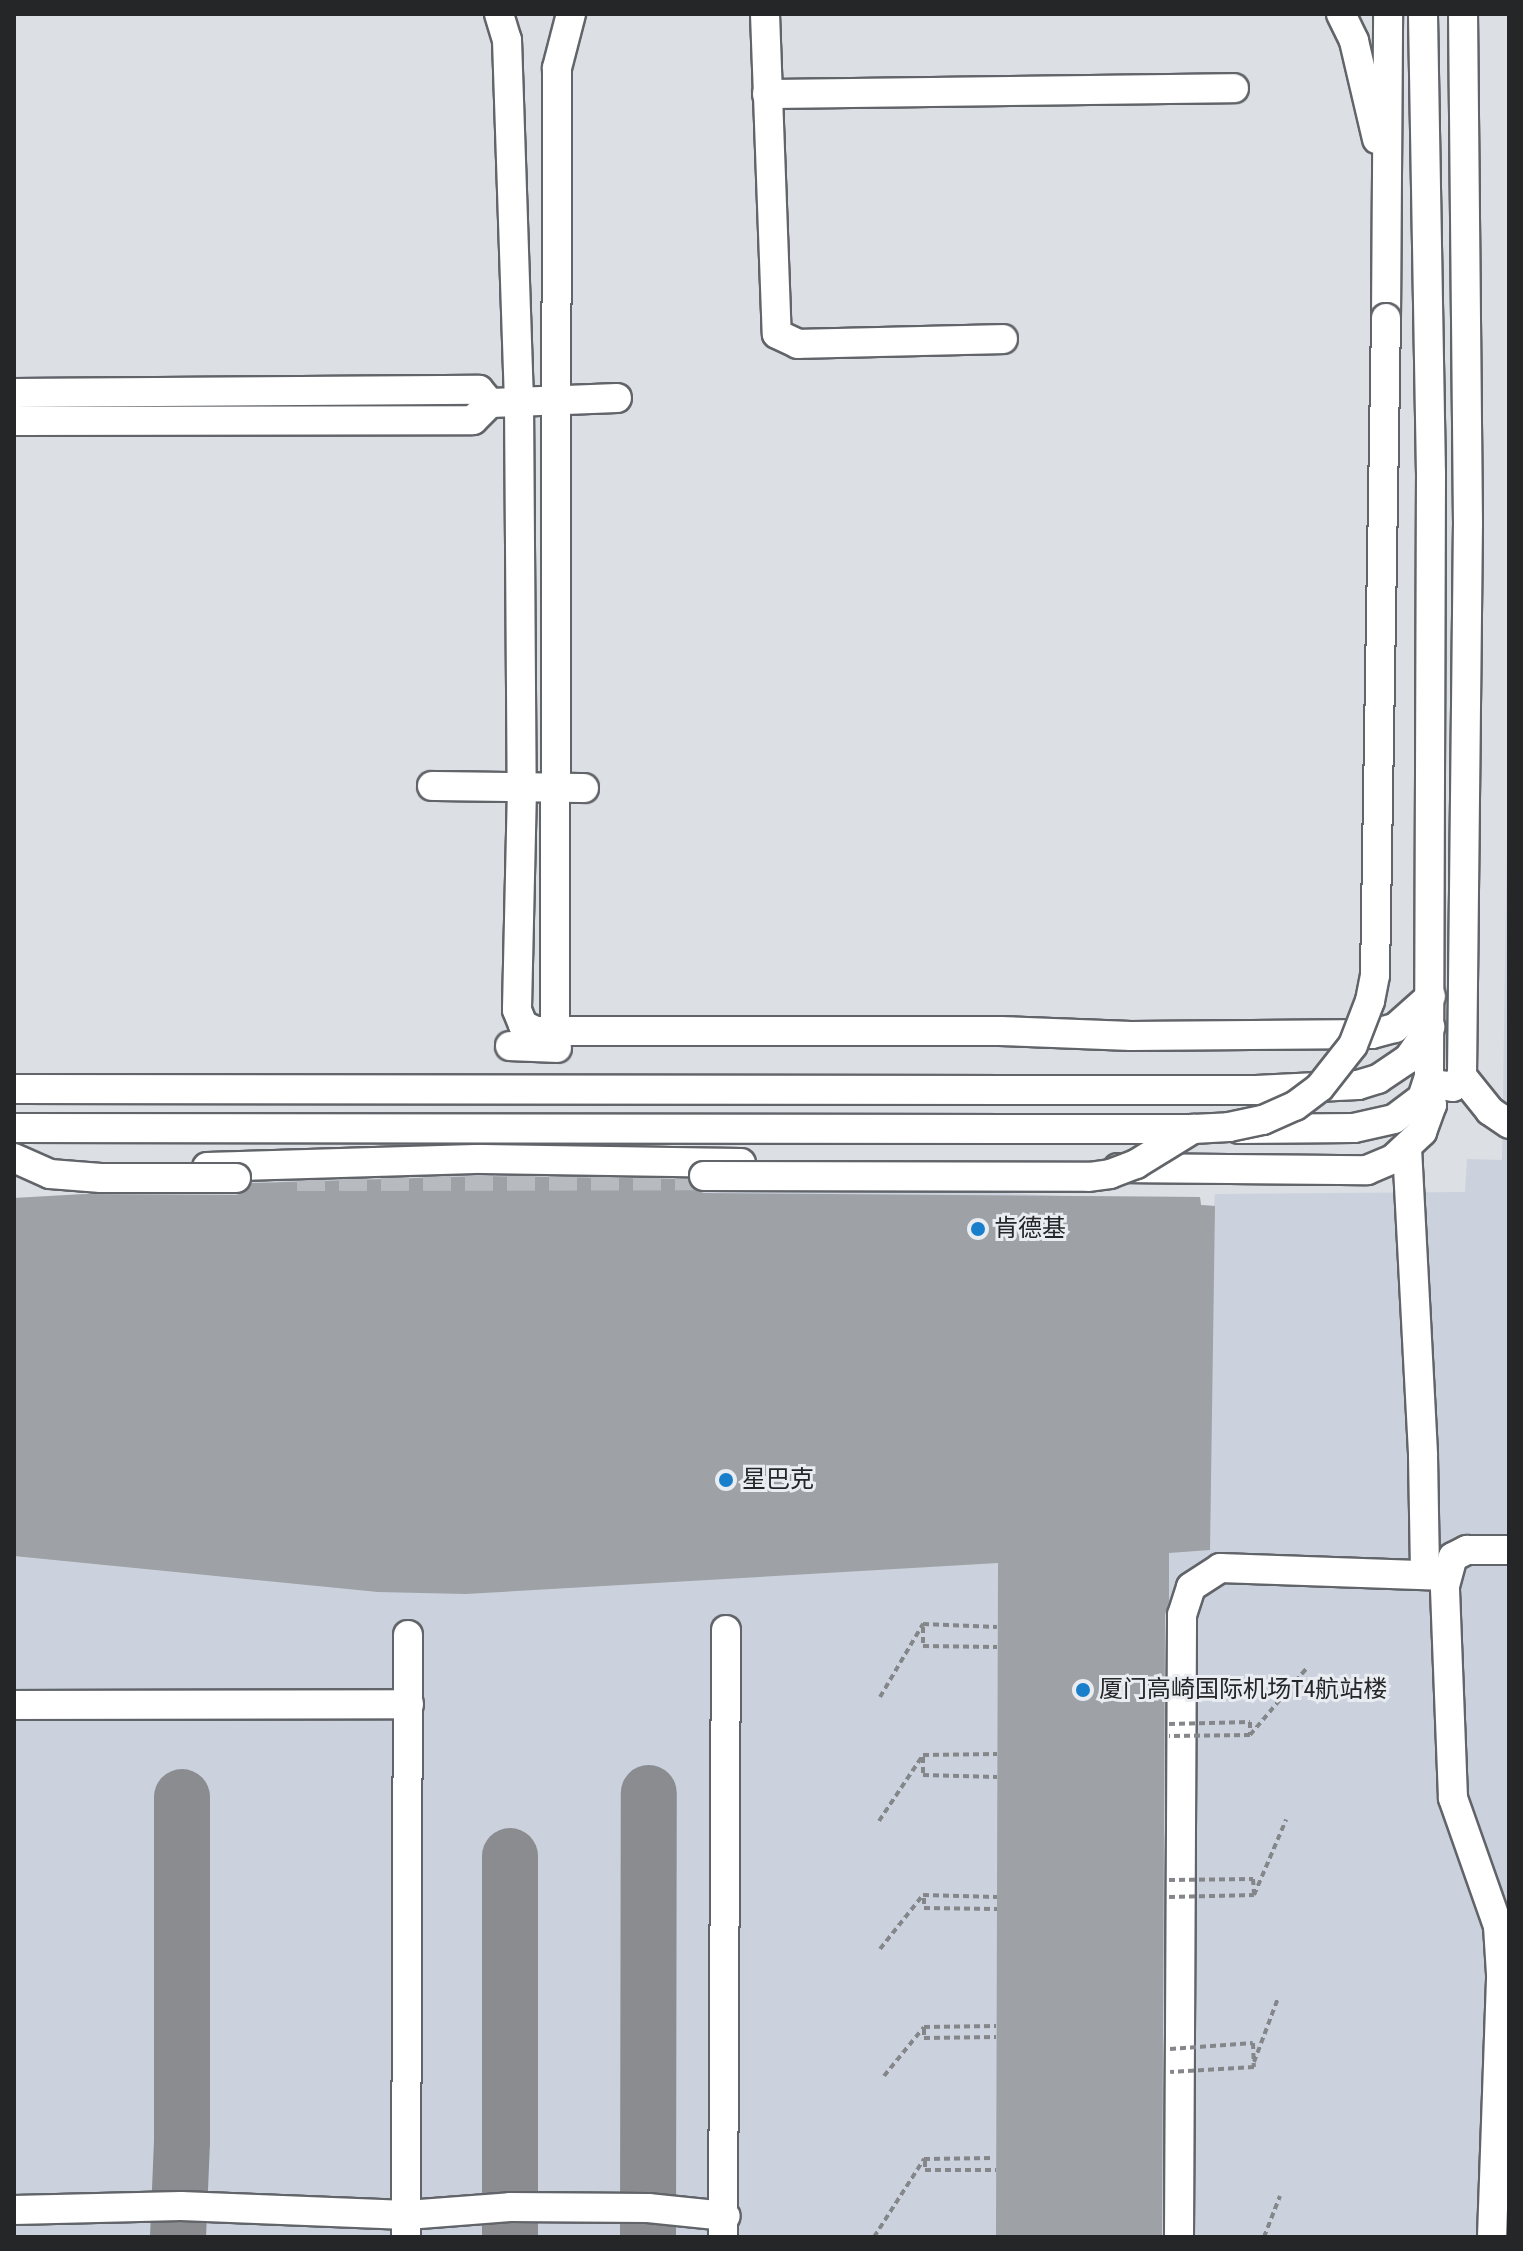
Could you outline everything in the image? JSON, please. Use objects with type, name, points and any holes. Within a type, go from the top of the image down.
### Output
[{"type":"street","points":[[499,14],[507,40],[519,402],[508,456],[522,788],[518,1019],[529,1030],[555,1031],[1000,1031],[1159,1036],[1372,1034],[1395,1028],[1431,996]]},
{"type":"street","points":[[555,1031],[557,68],[571,14]]},
{"type":"street","points":[[765,14],[774,326],[781,339],[798,344],[1003,339]]},
{"type":"street","points":[[1341,14],[1354,41],[1387,183]]},
{"type":"street","points":[[14,1128],[1193,1129],[1229,1127],[1263,1120],[1295,1106],[1338,1068],[1353,1045],[1370,1001],[1375,975],[1388,14]]},
{"type":"street","points":[[14,1117],[1333,1130],[1394,1119],[1416,1105],[1427,1085],[1432,1061],[1431,474],[1423,14]]},
{"type":"street","points":[[1427,1085],[1453,1087],[1462,1076],[1468,540],[1463,14]]},
{"type":"street","points":[[767,94],[1234,88]]},
{"type":"street","points":[[14,393],[479,390],[490,403]]},
{"type":"street","points":[[14,421],[473,420],[490,403],[617,398]]},
{"type":"street","points":[[432,786],[584,788]]},
{"type":"street","points":[[14,1089],[1256,1090],[1358,1085],[1378,1079],[1408,1059],[1430,1027]]},
{"type":"street","points":[[510,1046],[685,1047],[715,1032]]},
{"type":"street","points":[[1462,1076],[1490,1111],[1509,1124]]},
{"type":"street","points":[[14,1174],[483,1159],[1350,1171],[1380,1166],[1407,1148],[1422,1132],[1430,1114],[1427,1085]]},
{"type":"street","points":[[704,1176],[1089,1177],[1110,1174],[1136,1164],[1193,1129]]},
{"type":"street","points":[[1407,1148],[1423,1456],[1445,1641],[1453,1798],[1498,1926],[1501,1974],[1492,2237]]},
{"type":"street","points":[[14,1158],[50,1174],[101,1178],[236,1178]]},
{"type":"street","points":[[1436,1576],[1453,1557],[1467,1550],[1509,1550]]},
{"type":"street","points":[[1179,2237],[1182,1615],[1191,1587],[1220,1568],[1436,1576]]},
{"type":"street","points":[[14,2210],[181,2206],[407,2226],[510,2207],[648,2208],[724,2227],[722,1798],[726,1630]]},
{"type":"street","points":[[407,2226],[405,1774],[409,1704],[408,1635]]},
{"type":"street","points":[[14,1705],[409,1704]]},
{"type":"path","points":[[923,1624],[997,1627]]},
{"type":"path","points":[[923,1624],[923,1646],[997,1647]]},
{"type":"path","points":[[880,1697],[923,1624]]},
{"type":"path","points":[[1169,1736],[1250,1735],[1306,1669]]},
{"type":"path","points":[[1169,1724],[1250,1722],[1250,1735]]},
{"type":"path","points":[[923,1755],[997,1754]]},
{"type":"path","points":[[923,1755],[923,1775],[997,1777]]},
{"type":"path","points":[[879,1821],[923,1755]]},
{"type":"path","points":[[1254,1895],[1286,1820]]},
{"type":"path","points":[[1169,1880],[1253,1879],[1254,1895]]},
{"type":"path","points":[[923,1895],[997,1897]]},
{"type":"path","points":[[923,1895],[924,1908],[997,1909]]},
{"type":"path","points":[[880,1949],[923,1895]]},
{"type":"path","points":[[1169,1897],[1254,1895]]},
{"type":"path","points":[[1170,2072],[1254,2067],[1278,1998]]},
{"type":"path","points":[[884,2076],[924,2027],[996,2026]]},
{"type":"path","points":[[924,2027],[924,2038],[996,2037]]},
{"type":"path","points":[[1170,2049],[1253,2043],[1254,2062]]},
{"type":"path","points":[[924,2159],[993,2158]]},
{"type":"path","points":[[924,2159],[925,2170],[996,2170]]},
{"type":"path","points":[[874,2237],[924,2159]]},
{"type":"path","points":[[1264,2237],[1280,2196]]},
{"type":"shaded area","points":[[1509,704],[1509,2237],[14,2237],[14,1198],[119,1192],[276,1173],[588,1170],[1060,1196],[1200,1197],[1201,1205],[1214,1206],[1215,1194],[1465,1192],[1467,1159],[1502,1160]]},
{"type":"building","name":"厦门高崎国际机场T4航站楼","points":[[483,1176],[688,1179],[695,1190],[704,1193],[1200,1197],[1201,1205],[1215,1206],[1210,1550],[1169,1553],[1169,1601],[1165,1615],[1162,2237],[996,2237],[998,1563],[466,1594],[378,1592],[14,1556],[14,1198],[85,1194],[236,1195],[245,1192],[252,1183]]},
{"type":"taxiway","points":[[648,2237],[649,1793]]},
{"type":"taxiway","points":[[178,2237],[182,2142],[182,1797]]},
{"type":"taxiway","points":[[510,1856],[510,2237]]},
{"type":"tunnel","points":[[297,1177],[704,1176]]},
{"type":"place","name":"肯德基","points":[[978,1229]]},
{"type":"place","name":"星巴克","points":[[726,1480]]},
{"type":"place","name":"厦门高崎国际机场T4航站楼","points":[[1083,1690]]}]
